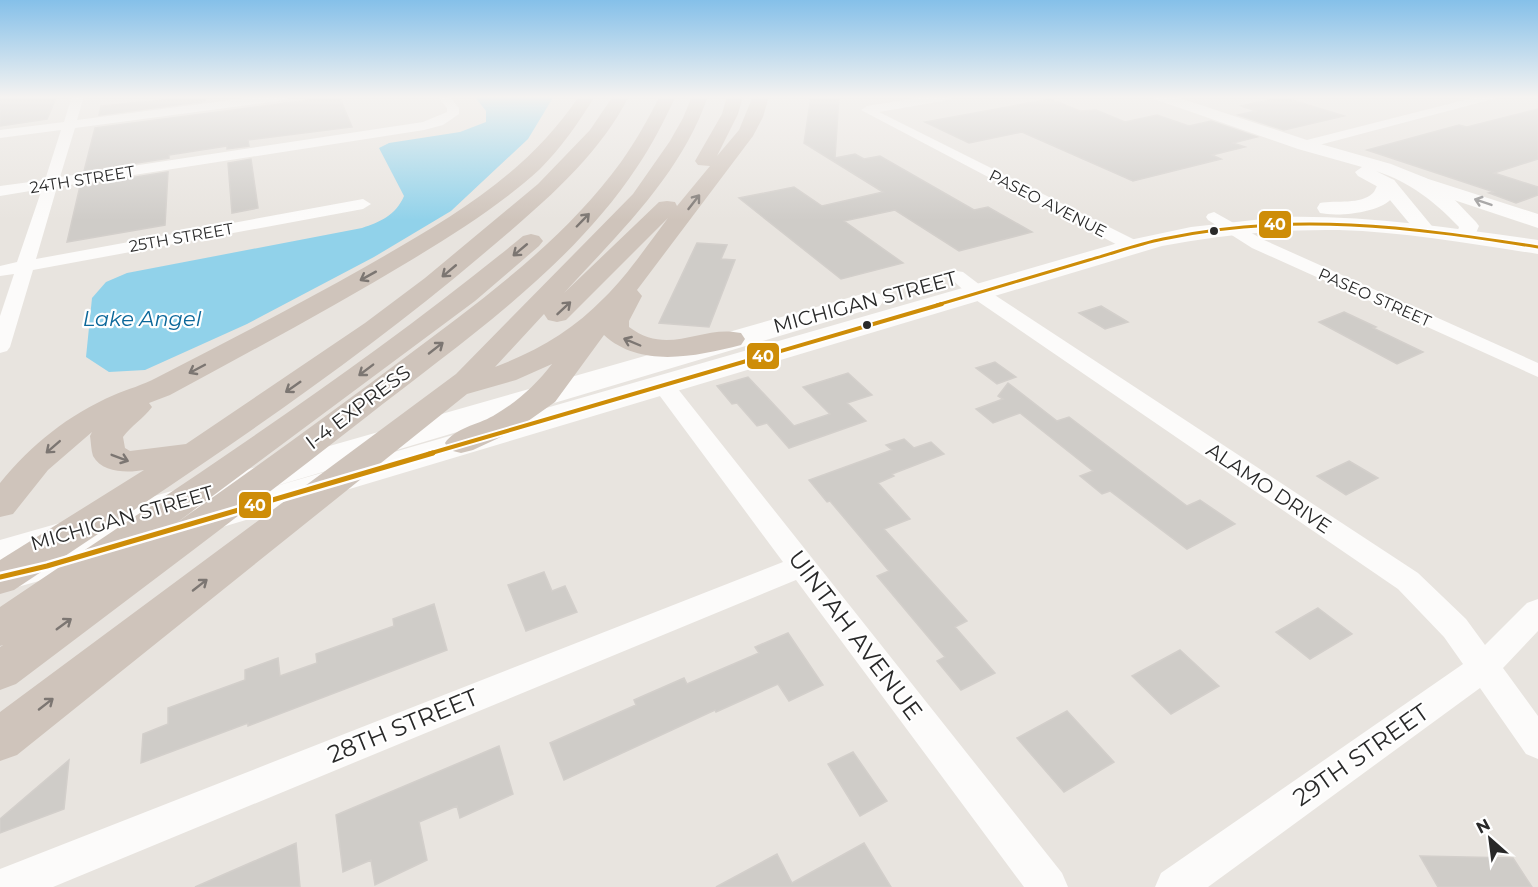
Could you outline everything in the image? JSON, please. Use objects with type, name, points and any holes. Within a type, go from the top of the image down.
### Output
[{"type":"highway","points":[[418,246],[520,167],[544,137]]},
{"type":"highway","points":[[557,137],[508,188],[483,207],[374,273],[159,389],[123,416],[106,436],[109,454],[126,462],[167,458],[397,404],[509,374],[540,361],[579,337],[612,305]]},
{"type":"highway","points":[[571,162],[571,148],[577,137]]},
{"type":"highway","points":[[0,578],[238,424],[367,335],[432,285],[517,214],[571,162],[590,137]]},
{"type":"highway","name":"I-4 EXPRESS","points":[[0,629],[55,575],[327,399],[466,296],[540,233],[607,163],[628,137]]},
{"type":"highway","name":"I-4 EXPRESS","points":[[0,671],[165,552],[390,384],[507,292],[586,218],[647,137]]},
{"type":"highway","points":[[0,740],[468,380],[640,198],[681,137]]},
{"type":"highway","points":[[468,380],[500,365],[654,222],[697,173],[717,137]]},
{"type":"highway","points":[[734,147],[736,137]]},
{"type":"highway","points":[[461,443],[503,424],[544,395],[734,147],[744,137]]},
{"type":"highway","points":[[658,248],[620,311],[615,321],[615,330],[633,344],[657,350],[731,339]]},
{"type":"highway","points":[[3,508],[35,463],[69,433],[135,396],[159,389]]},
{"type":"highway","points":[[0,554],[55,575]]},
{"type":"main road","points":[[1419,182],[1538,221]]},
{"type":"main road","points":[[1280,211],[1358,206],[1373,202],[1384,195],[1387,184]]},
{"type":"main road","name":"MICHIGAN STREET","points":[[0,554],[731,339],[1280,211],[1357,214],[1422,226],[1538,237]]},
{"type":"main road","name":"MICHIGAN STREET","points":[[0,578],[55,575],[461,443],[662,384],[1110,235],[1173,221],[1422,226]]},
{"type":"main road","name":"MICHIGAN STREET","points":[[1467,231],[1538,247]]},
{"type":"street","points":[[0,347],[66,137]]},
{"type":"street","name":"24TH STREET","points":[[0,191],[349,137]]},
{"type":"street","name":"PASEO AVENUE","points":[[919,137],[1133,246]]},
{"type":"street","points":[[1281,137],[1385,168],[1419,182],[1445,201],[1467,231]]},
{"type":"street","points":[[1304,145],[1333,137]]},
{"type":"street","points":[[1304,145],[1387,184],[1422,226]]},
{"type":"street","points":[[1387,184],[1399,181],[1419,182]]},
{"type":"street","name":"25TH STREET","points":[[0,271],[363,204]]},
{"type":"street","name":"PASEO STREET","points":[[1223,223],[1258,244],[1538,371]]},
{"type":"street","name":"ALAMO DRIVE","points":[[967,284],[1408,581],[1455,628],[1538,743]]},
{"type":"street","name":"UINTAH AVENUE","points":[[662,384],[1048,887]]},
{"type":"street","name":"28TH STREET","points":[[4,887],[802,566]]},
{"type":"street","name":"29TH STREET","points":[[1175,887],[1483,668],[1538,610]]},
{"type":"water","name":"Lake Angel","points":[[425,137],[529,137],[451,211],[374,257],[247,324],[145,370],[109,372],[86,357],[92,298],[106,282],[127,273],[362,228],[387,217],[397,208],[404,196],[379,148],[389,143]]},
{"type":"building","points":[[93,137],[269,137],[248,140],[249,146],[227,149],[227,146],[169,155],[169,158],[84,171]]},
{"type":"building","points":[[805,137],[836,137],[835,158],[855,154],[864,159],[880,156],[974,210],[988,207],[1032,232],[959,251],[895,210],[844,221],[903,263],[841,279],[739,198],[794,187],[822,206],[883,192],[804,143]]},
{"type":"building","points":[[957,137],[996,137],[969,143]]},
{"type":"building","points":[[1034,137],[1255,137],[1233,143],[1245,147],[1212,155],[1221,159],[1133,181]]},
{"type":"building","points":[[1413,137],[1538,137],[1538,159],[1494,173],[1538,187],[1538,195],[1516,203],[1489,193],[1494,192],[1367,150]]},
{"type":"building","points":[[251,159],[258,208],[232,213],[228,163]]},
{"type":"building","points":[[168,172],[165,225],[67,242],[80,186]]},
{"type":"building","points":[[697,243],[727,245],[721,259],[735,260],[709,327],[659,323]]},
{"type":"building","points":[[1101,306],[1128,322],[1105,329],[1079,313]]},
{"type":"building","points":[[1344,312],[1423,352],[1397,364],[1319,322]]},
{"type":"building","points":[[995,362],[1016,377],[997,384],[976,368]]},
{"type":"building","points":[[848,373],[872,395],[847,403],[866,421],[789,448],[767,423],[757,426],[737,403],[732,404],[717,386],[748,377],[794,426],[830,414],[803,387]]},
{"type":"building","points":[[1008,383],[1057,421],[1069,417],[1187,506],[1200,500],[1235,524],[1187,549],[1110,491],[1102,494],[1080,476],[1093,471],[1020,413],[993,423],[976,409],[1003,399],[998,396]]},
{"type":"building","points":[[904,439],[914,448],[931,442],[944,454],[892,474],[894,476],[878,483],[910,519],[884,529],[967,621],[955,627],[995,673],[961,690],[937,661],[945,657],[877,576],[889,571],[830,501],[827,502],[809,480],[892,450],[886,445]]},
{"type":"building","points":[[1349,461],[1378,478],[1346,495],[1317,476]]},
{"type":"building","points":[[544,572],[552,591],[565,586],[577,612],[526,631],[508,585]]},
{"type":"building","points":[[434,604],[447,650],[248,726],[248,723],[141,763],[143,734],[168,724],[168,708],[245,680],[245,670],[278,658],[280,676],[317,663],[316,654],[394,626],[393,619]]},
{"type":"building","points":[[1318,608],[1352,634],[1310,659],[1276,632]]},
{"type":"building","points":[[788,633],[823,685],[789,701],[778,684],[716,712],[715,710],[564,780],[550,743],[636,705],[634,700],[684,678],[687,684],[759,653],[755,647]]},
{"type":"building","points":[[1180,650],[1219,686],[1171,714],[1132,676]]},
{"type":"building","points":[[1067,711],[1114,762],[1064,792],[1017,738]]},
{"type":"building","points":[[499,746],[513,794],[460,818],[457,806],[419,822],[427,860],[375,885],[371,860],[343,872],[336,815]]},
{"type":"building","points":[[853,752],[887,801],[860,816],[828,764]]},
{"type":"building","points":[[69,760],[64,809],[0,833],[0,819]]},
{"type":"building","points":[[296,843],[300,887],[195,887]]},
{"type":"building","points":[[864,843],[891,887],[716,887],[777,854],[792,883]]},
{"type":"building","points":[[1420,856],[1513,858],[1532,887],[1438,887]]},
{"type":"transit line","name":"40","points":[[0,577],[47,566],[1162,239],[1250,227],[1339,223],[1414,229],[1538,247]]}]
